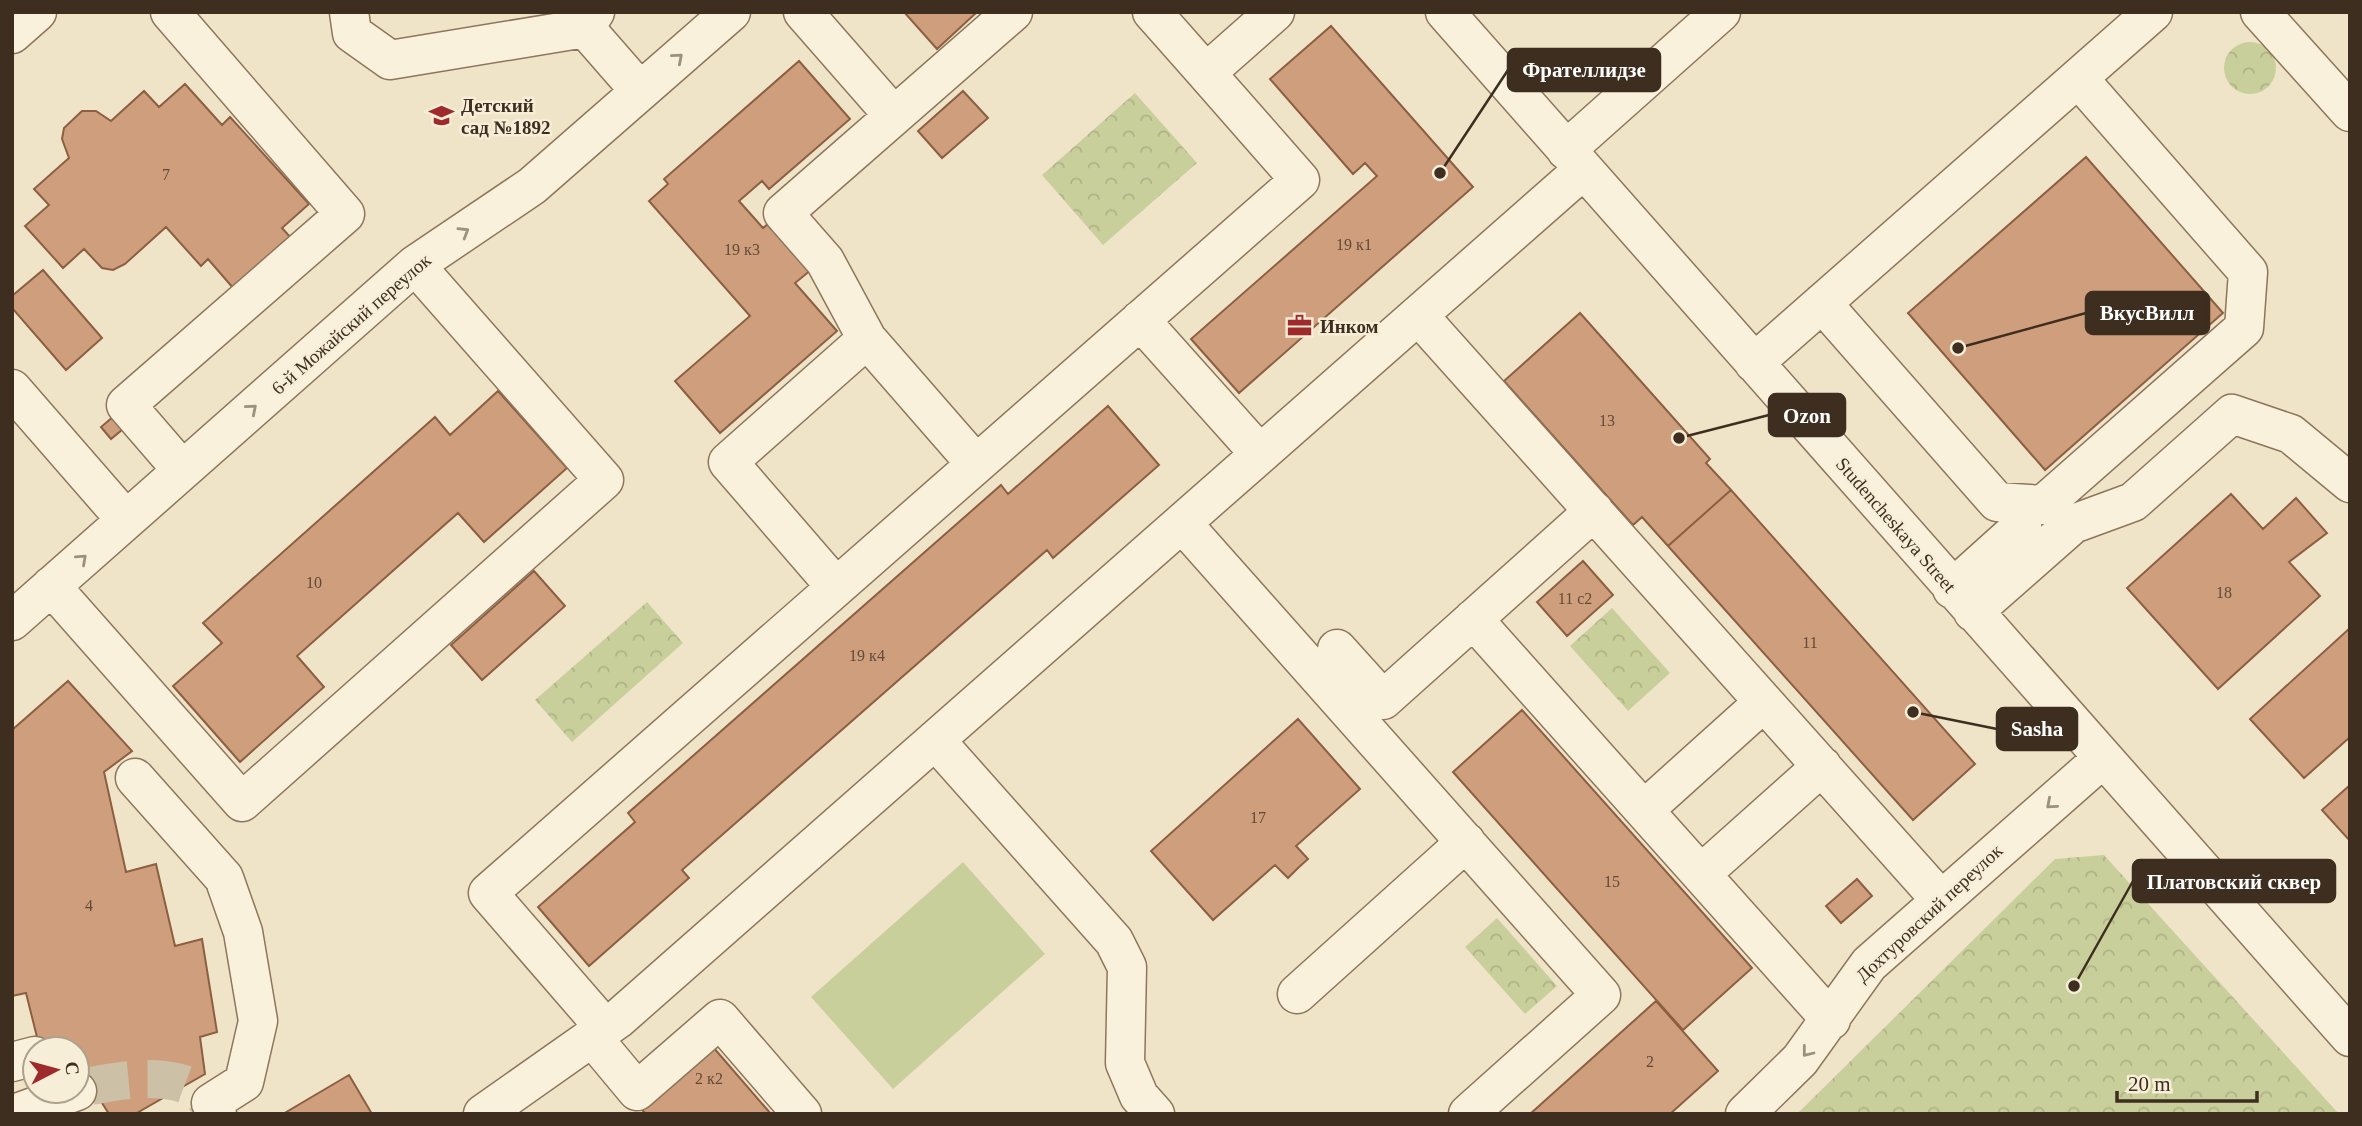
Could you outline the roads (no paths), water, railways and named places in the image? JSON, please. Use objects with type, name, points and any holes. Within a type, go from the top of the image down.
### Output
[{"type":"street","points":[[12,34],[37,12]]},
{"type":"street","points":[[170,12],[345,214],[126,405],[170,456]]},
{"type":"street","points":[[349,12],[352,33],[390,60],[590,20],[640,91]]},
{"type":"street","name":"6-й Можайский переулок","points":[[12,621],[415,265],[532,186],[731,12]]},
{"type":"street","points":[[803,12],[894,117]]},
{"type":"street","points":[[976,464],[867,339],[825,261],[783,213],[1013,12]]},
{"type":"street","points":[[802,1114],[720,1019],[637,1091],[599,1033],[488,893],[1300,180],[1152,12]]},
{"type":"street","points":[[1206,73],[1275,12]]},
{"type":"street","name":"Studencheskaya Street","points":[[1445,12],[2350,1037]]},
{"type":"street","points":[[483,1114],[599,1033],[1418,315],[1721,12]]},
{"type":"street","points":[[1754,363],[2153,12]]},
{"type":"street","points":[[2260,12],[2350,111]]},
{"type":"street","points":[[1822,303],[1997,502],[2043,505],[2244,328],[2248,272],[2078,78]]},
{"type":"street","points":[[51,586],[242,802],[604,480],[415,265]]},
{"type":"street","points":[[1418,315],[1940,899]]},
{"type":"street","points":[[1140,320],[1260,454]]},
{"type":"street","points":[[836,587],[727,462],[867,339]]},
{"type":"street","points":[[17,404],[126,520]]},
{"type":"street","points":[[1963,600],[2073,524],[2133,502],[2232,414],[2291,434],[2350,483]]},
{"type":"street","points":[[1963,600],[2022,526],[2024,504]]},
{"type":"street","points":[[1337,649],[1382,699],[1594,511]]},
{"type":"street","points":[[1182,523],[1601,995],[1468,1114]]},
{"type":"street","points":[[1473,619],[1831,1020]]},
{"type":"street","points":[[1644,810],[1765,702]]},
{"type":"street","points":[[935,740],[1114,941],[1127,967],[1125,1063],[1139,1096],[1155,1114]]},
{"type":"street","name":"Дохтуровский переулок","points":[[1745,1114],[1801,1060],[1869,964],[2102,759]]},
{"type":"street","points":[[1701,874],[1822,766]]},
{"type":"street","points":[[135,778],[224,878],[243,932],[258,1021],[244,1082],[211,1103],[217,1114]]},
{"type":"street","points":[[1297,994],[1466,842]]},
{"type":"street","points":[[14,1114],[38,1105]]},
{"type":"tunnel","points":[[91,1086],[138,1079],[173,1081],[191,1087],[211,1103]]},
{"type":"place","name":"Детский сад №1892","points":[[441,116]]},
{"type":"place","name":"Фрателлидзе","points":[[1440,173]]},
{"type":"place","name":"Инком","points":[[1300,326]]},
{"type":"place","name":"ВкусВилл","points":[[1958,348]]},
{"type":"place","name":"Ozon","points":[[1679,438]]},
{"type":"place","name":"Sasha","points":[[1913,712]]},
{"type":"place","name":"Платовский сквер","points":[[2074,986]]}]
